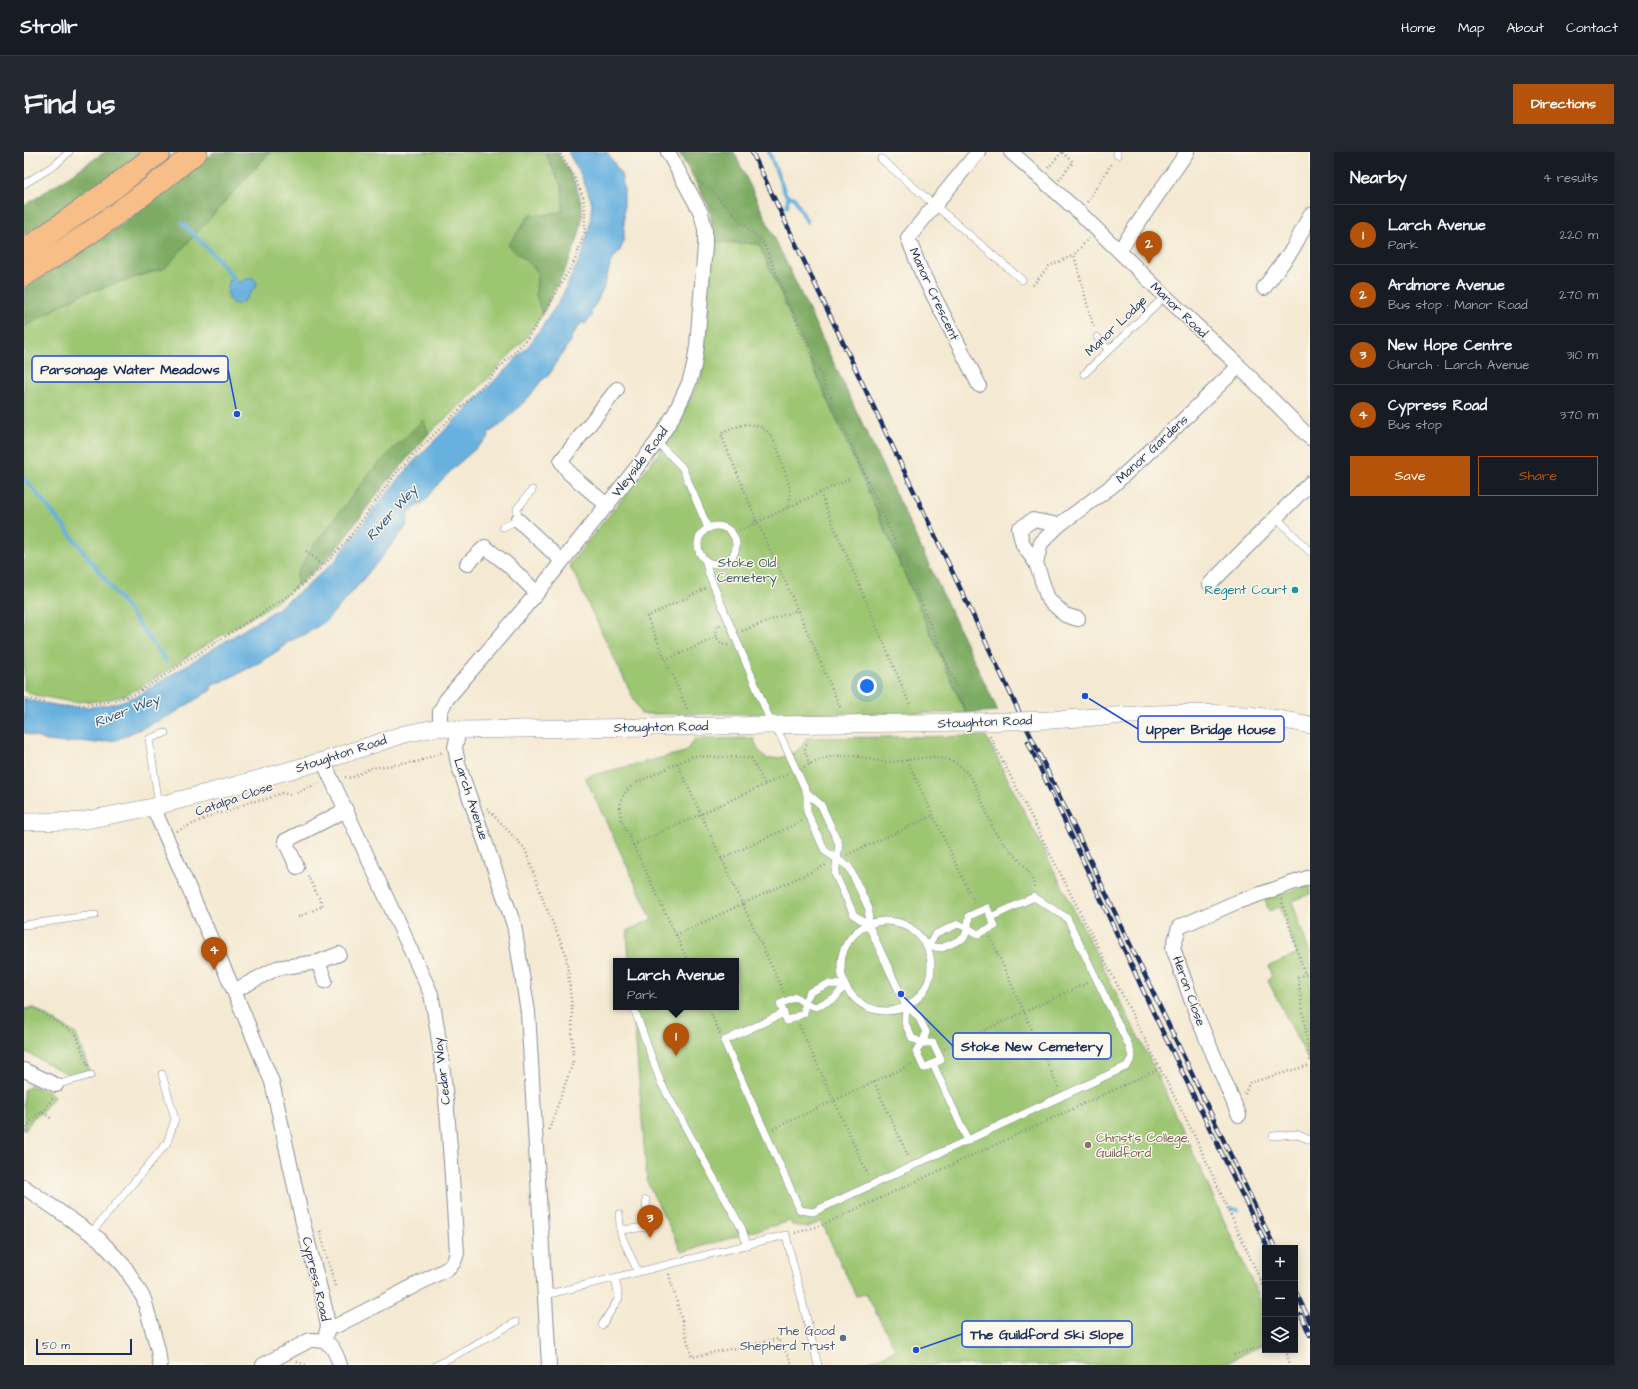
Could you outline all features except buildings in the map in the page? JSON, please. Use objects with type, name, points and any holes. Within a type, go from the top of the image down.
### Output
[{"type":"highway","points":[[24,252],[112,189],[159,152]]},
{"type":"highway","points":[[24,275],[50,260],[128,205],[196,152]]},
{"type":"street","name":"Weyside Road","points":[[440,727],[440,712],[446,700],[537,593],[608,506],[657,442],[678,407],[689,383],[694,366],[705,246],[705,229],[701,213],[668,152]]},
{"type":"street","name":"Manor Crescent","points":[[978,152],[908,238],[921,271],[979,385]]},
{"type":"street","name":"Manor Road","points":[[1011,152],[1097,229],[1164,296],[1239,366],[1310,438]]},
{"type":"street","points":[[1120,251],[1187,152]]},
{"type":"street","points":[[1264,288],[1294,247],[1310,215]]},
{"type":"street","name":"Manor Gardens","points":[[1036,563],[1041,543],[1059,525],[1112,486],[1239,366]]},
{"type":"street","points":[[608,506],[570,474],[561,461],[617,390]]},
{"type":"street","points":[[1210,584],[1310,483]]},
{"type":"street","points":[[518,520],[562,561]]},
{"type":"street","points":[[1059,525],[1033,520],[1019,529],[1023,545],[1036,563],[1048,599],[1065,615],[1078,619]]},
{"type":"street","points":[[467,564],[485,547],[507,564],[537,593]]},
{"type":"street","name":"Stoughton Road","points":[[24,822],[81,821],[156,806],[323,761],[405,734],[440,727],[459,730],[972,722],[1207,714],[1265,717],[1310,725]]},
{"type":"street","name":"Larch Avenue","points":[[459,730],[455,747],[458,764],[464,785],[514,925],[528,1012],[549,1365]]},
{"type":"street","name":"Cedar Way","points":[[323,761],[432,994],[437,1021],[447,1107],[457,1253],[454,1262],[447,1269],[343,1322],[328,1327]]},
{"type":"street","name":"Cypress Road","points":[[156,806],[166,836],[272,1082],[303,1223],[325,1308],[328,1327],[324,1341]]},
{"type":"street","points":[[297,867],[285,841],[346,810]]},
{"type":"street","name":"Heron Close","points":[[1239,1115],[1239,1095],[1197,1016],[1173,948],[1179,927],[1237,902],[1310,877]]},
{"type":"street","points":[[234,991],[277,968],[318,962],[339,954]]},
{"type":"street","points":[[318,962],[325,981]]},
{"type":"street","points":[[25,1073],[56,1085]]},
{"type":"street","points":[[24,1187],[91,1232],[125,1267],[144,1299],[158,1350],[160,1365]]},
{"type":"street","points":[[263,1365],[310,1340],[324,1341],[332,1346],[340,1365]]},
{"type":"lane","points":[[24,184],[55,164],[69,152]]},
{"type":"lane","points":[[881,159],[1022,280]]},
{"type":"lane","name":"Manor Lodge","points":[[1084,374],[1164,296]]},
{"type":"lane","points":[[1097,337],[1108,349]]},
{"type":"lane","points":[[657,442],[682,467],[708,528]]},
{"type":"lane","points":[[503,527],[518,520],[517,509],[532,490]]},
{"type":"lane","points":[[1277,518],[1310,552]]},
{"type":"lane","points":[[720,526],[726,528],[732,534],[736,543],[736,549],[730,560],[718,565],[706,562],[701,557],[697,544],[703,532],[708,528],[720,526]]},
{"type":"lane","points":[[706,562],[713,585],[772,725],[781,737],[807,793],[821,805],[839,844],[835,874],[854,915],[868,924]]},
{"type":"lane","points":[[156,806],[149,739],[165,733]]},
{"type":"lane","points":[[807,793],[807,812],[824,851],[850,867],[868,909],[868,924],[906,1006],[918,1016],[926,1032],[923,1043],[916,1051],[924,1068],[941,1060],[933,1044],[923,1043],[912,1038],[905,1023],[906,1006]]},
{"type":"lane","points":[[784,1013],[724,1041],[800,1210],[813,1212],[1127,1066],[1132,1057],[1129,1046],[1067,918],[1034,897],[991,917]]},
{"type":"lane","points":[[927,946],[936,934],[958,924],[968,928],[978,934],[995,926],[987,908],[969,916],[968,928],[964,938],[942,948],[927,946]]},
{"type":"lane","points":[[24,925],[95,915]]},
{"type":"lane","points":[[890,921],[905,925],[918,934],[927,946],[931,960],[930,974],[926,987],[917,998],[906,1006],[892,1011],[877,1010],[864,1005],[853,996],[845,984],[841,972],[841,960],[844,948],[851,937],[868,924],[890,921]]},
{"type":"lane","points":[[845,984],[828,984],[810,992],[804,1003],[804,1013],[787,1021],[780,1004],[796,997],[804,1003],[816,1007],[835,998],[845,984]]},
{"type":"lane","points":[[635,1011],[661,1083],[742,1229],[747,1245]]},
{"type":"lane","points":[[933,1064],[968,1140]]},
{"type":"lane","points":[[91,1232],[167,1144],[175,1119],[162,1074]]},
{"type":"lane","points":[[56,1085],[91,1075]]},
{"type":"lane","points":[[1273,1136],[1296,1134],[1310,1140]]},
{"type":"lane","points":[[620,1230],[648,1227],[646,1200]]},
{"type":"lane","points":[[619,1214],[621,1235],[638,1272]]},
{"type":"lane","points":[[545,1295],[786,1235],[818,1365]]},
{"type":"lane","points":[[602,1325],[619,1298],[615,1278]]},
{"type":"lane","points":[[438,1365],[516,1322]]},
{"type":"path","points":[[24,697],[55,705],[99,704],[137,693],[293,593],[323,566],[346,542],[399,469],[467,402],[526,340],[542,317],[575,260],[585,232],[585,207],[583,196],[575,178],[559,152]]},
{"type":"path","points":[[1040,177],[1062,152],[1073,162],[1052,189]]},
{"type":"path","points":[[1080,213],[1117,154]]},
{"type":"path","points":[[697,180],[708,188],[764,244],[801,332],[899,550],[972,722]]},
{"type":"path","points":[[1034,285],[1049,266],[1074,255],[1097,229]]},
{"type":"path","points":[[1074,255],[1097,337]]},
{"type":"path","points":[[786,509],[790,503],[791,491],[775,441],[765,429],[751,423],[732,428],[721,434],[757,522],[840,707]]},
{"type":"path","points":[[732,534],[849,480]]},
{"type":"path","points":[[820,493],[910,705]]},
{"type":"path","points":[[753,525],[756,519]]},
{"type":"path","points":[[306,551],[323,566]]},
{"type":"path","points":[[687,709],[647,617],[713,585]]},
{"type":"path","points":[[734,634],[797,610]]},
{"type":"path","points":[[665,660],[718,637]]},
{"type":"path","points":[[988,732],[1161,1068],[1196,1139],[1262,1283]]},
{"type":"path","points":[[807,745],[805,747],[805,752],[810,764]]},
{"type":"path","name":"Catalpa Close","points":[[166,836],[217,813],[225,813],[249,802],[264,800],[281,793],[291,795],[322,781],[342,776],[351,778],[371,768],[417,762],[455,747]]},
{"type":"path","points":[[633,845],[825,757],[842,755],[854,756],[877,762],[907,760],[933,756],[953,761],[965,770],[974,782],[997,835],[1020,860],[1034,882],[1034,897]]},
{"type":"path","points":[[687,958],[621,819],[620,806],[623,795],[628,788],[636,783],[694,756],[751,758],[765,784]]},
{"type":"path","points":[[907,760],[978,912]]},
{"type":"path","points":[[677,763],[787,1001]]},
{"type":"path","points":[[487,807],[525,849],[545,904],[566,954],[572,1009],[573,1062],[547,1136]]},
{"type":"path","points":[[676,935],[932,816]]},
{"type":"path","points":[[721,859],[810,818]]},
{"type":"path","points":[[297,867],[308,875],[323,906],[298,917]]},
{"type":"path","points":[[1277,888],[1305,975]]},
{"type":"path","points":[[987,930],[1063,1097]]},
{"type":"path","points":[[1310,973],[1298,977],[1310,1061]]},
{"type":"path","points":[[937,1052],[1096,978]]},
{"type":"path","points":[[24,1009],[34,1008],[76,1034],[91,1075]]},
{"type":"path","points":[[709,1010],[724,1041]]},
{"type":"path","points":[[795,1017],[873,1184]]},
{"type":"path","points":[[766,1132],[920,1060]]},
{"type":"path","points":[[1239,1095],[1249,1083],[1310,1065]]},
{"type":"path","points":[[786,1235],[822,1225],[1161,1068]]},
{"type":"path","points":[[874,1082],[913,1166]]},
{"type":"path","points":[[24,1130],[34,1118],[42,1112],[52,1119]]},
{"type":"path","points":[[318,1225],[336,1286]]},
{"type":"path","points":[[666,1265],[692,1356],[778,1339],[793,1365]]},
{"type":"path","points":[[1234,1355],[1262,1346]]},
{"type":"path","points":[[1287,1353],[1290,1365]]},
{"type":"green space","points":[[105,152],[147,152],[126,169],[24,235],[24,206]]},
{"type":"green space","points":[[214,152],[270,152],[165,268],[79,295],[24,327],[24,288],[74,257],[125,221]]},
{"type":"green space","points":[[261,152],[545,152],[562,188],[570,259],[542,314],[525,339],[472,395],[429,433],[378,493],[341,543],[325,561],[297,586],[270,606],[199,649],[141,687],[123,696],[101,701],[71,702],[35,695],[24,691],[24,327],[79,295]]},
{"type":"green space","points":[[545,152],[557,152],[570,173],[579,195],[582,211],[581,223],[574,250],[542,314],[536,295],[537,271],[508,245],[530,215],[544,215],[563,211],[562,188]]},
{"type":"green space","points":[[679,152],[734,152],[998,711],[966,713],[759,244],[713,242],[710,209]]},
{"type":"green space","name":"Stoke Old Cemetery","points":[[713,242],[759,244],[966,713],[641,714],[579,582],[569,565],[670,439],[702,375]]},
{"type":"green space","points":[[423,420],[429,433],[378,493],[341,543],[325,561],[297,586],[297,574],[313,546],[375,467]]},
{"type":"green space","points":[[986,736],[1154,1068],[1262,1303],[1262,1345],[1222,1365],[861,1365],[896,1350],[866,1294],[856,1296],[821,1221],[808,1228],[792,1225],[790,1221],[682,1252],[647,1182],[633,1010],[739,1010],[739,958],[629,958],[627,931],[652,919],[585,777],[685,752],[695,739],[753,738],[759,751],[768,759],[780,758],[791,754],[800,748],[806,738]]},
{"type":"green space","points":[[1310,885],[1310,894],[1292,901],[1310,954],[1310,1063],[1268,981],[1272,975],[1269,966],[1297,954],[1280,907],[1269,911],[1265,899]]},
{"type":"green space","points":[[34,1008],[76,1034],[91,1075],[71,1076],[24,1051],[24,1009]]},
{"type":"green space","points":[[32,1086],[48,1090],[54,1097],[42,1112],[34,1117],[24,1131],[24,1090]]},
{"type":"water","name":"River Wey","points":[[568,152],[607,152],[621,174],[624,190],[624,241],[619,253],[611,261],[605,284],[596,304],[590,311],[592,316],[585,324],[582,322],[571,337],[572,338],[549,375],[541,381],[529,397],[502,424],[488,433],[489,437],[438,484],[426,500],[407,514],[406,517],[408,518],[406,527],[356,588],[327,620],[306,634],[288,642],[279,650],[257,664],[211,686],[211,690],[171,715],[116,740],[96,743],[80,741],[66,743],[47,741],[24,733],[24,698],[45,704],[60,706],[94,707],[116,703],[139,695],[271,613],[302,590],[335,561],[377,505],[415,460],[530,344],[559,302],[583,252],[592,209],[591,200],[581,175]]},
{"type":"water","points":[[232,274],[239,283],[247,278],[253,278],[257,283],[246,299],[235,304],[231,302],[228,291]]},
{"type":"waterway","points":[[769,152],[785,193],[788,197],[787,207]]},
{"type":"waterway","points":[[788,197],[794,197],[807,222]]},
{"type":"waterway","points":[[182,223],[217,258],[231,276]]},
{"type":"waterway","points":[[24,478],[96,568],[166,661]]},
{"type":"waterway","points":[[1232,1209],[1238,1210]]},
{"type":"railway","points":[[752,152],[1274,1245]]},
{"type":"railway","points":[[1028,742],[1154,1014],[1267,1245]]},
{"type":"railway","points":[[1298,1296],[1310,1322]]},
{"type":"railway","points":[[1301,1315],[1310,1335]]},
{"type":"place","name":"Ardmore Avenue","points":[[1149,264]]},
{"type":"place","name":"Parsonage Water Meadows","points":[[237,414]]},
{"type":"place","name":"Regent Court","points":[[1295,590]]},
{"type":"place","name":"Upper Bridge House","points":[[1085,696]]},
{"type":"place","name":"Cypress Road","points":[[214,970]]},
{"type":"place","name":"Stoke New Cemetery","points":[[901,994]]},
{"type":"place","name":"Larch Avenue","points":[[676,1056]]},
{"type":"place","name":"Christ's College, Guildford","points":[[1088,1145]]},
{"type":"place","name":"New Hope Centre","points":[[650,1238]]},
{"type":"place","name":"The Good Shepherd Trust","points":[[843,1338]]},
{"type":"place","name":"The Guildford Ski Slope","points":[[916,1350]]}]
